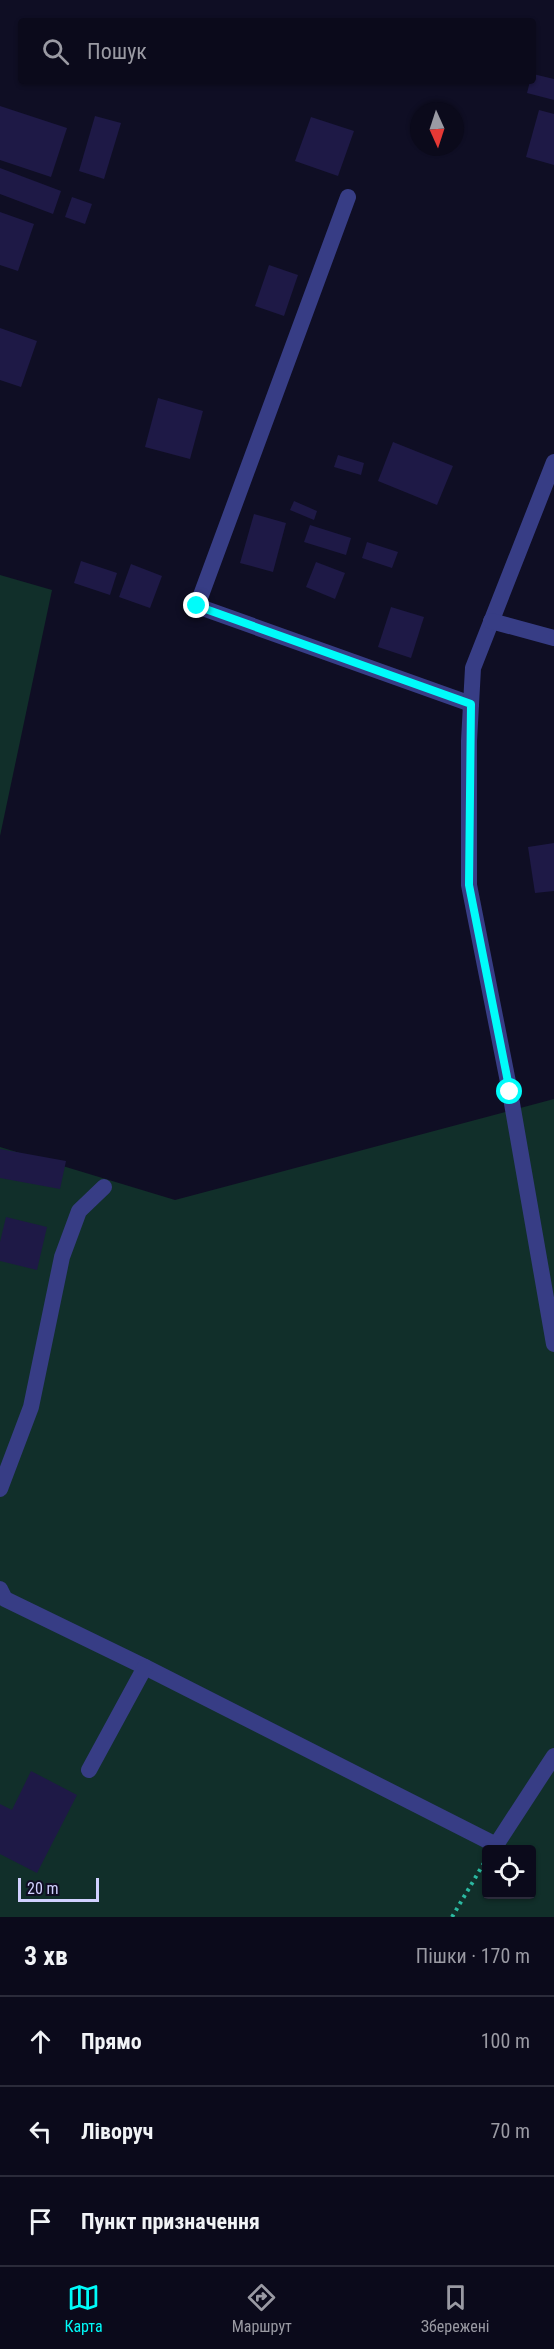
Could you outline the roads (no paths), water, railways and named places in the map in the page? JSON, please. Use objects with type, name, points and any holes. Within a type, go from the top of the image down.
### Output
[{"type":"street","points":[[348,197],[197,606],[471,704]]},
{"type":"street","points":[[554,462],[473,668],[469,885],[510,1092],[554,1344]]},
{"type":"street","points":[[491,621],[554,638]]},
{"type":"street","points":[[0,1489],[31,1407],[62,1257],[80,1211],[104,1187]]},
{"type":"street","points":[[0,1589],[6,1599],[496,1845],[554,1756]]},
{"type":"street","points":[[89,1770],[145,1667]]}]
